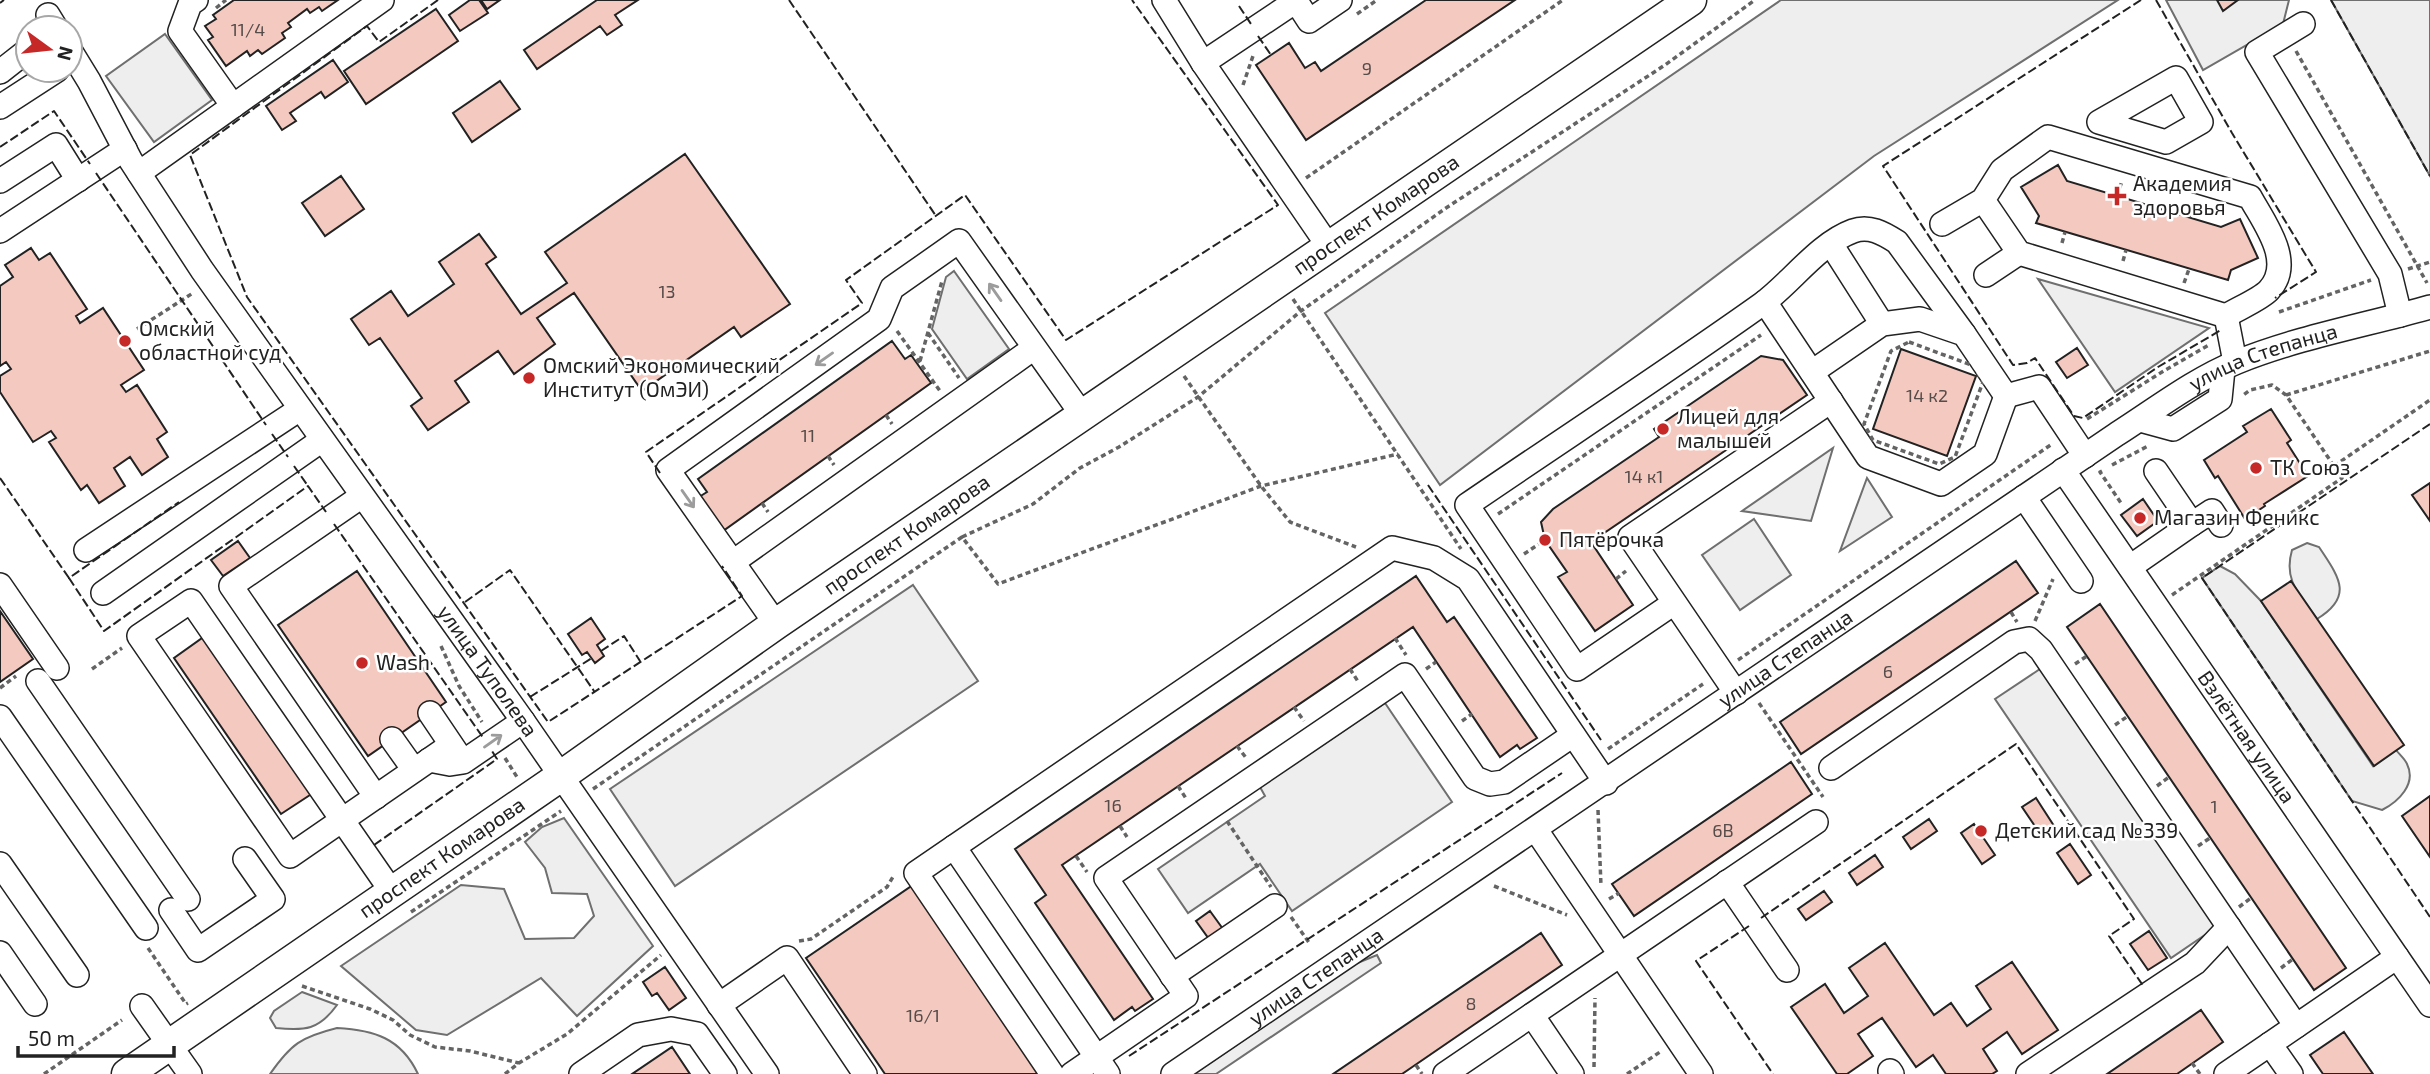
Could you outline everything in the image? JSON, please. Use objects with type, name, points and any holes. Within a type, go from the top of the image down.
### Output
[{"type":"main road","name":"проспект Комарова","points":[[127,1074],[561,776],[776,624],[1690,0]]},
{"type":"street","points":[[139,173],[382,0]]},
{"type":"street","points":[[1164,0],[1203,63],[1329,247]]},
{"type":"street","points":[[1203,63],[1296,1],[1309,21],[1347,8]]},
{"type":"street","points":[[198,3],[180,31],[233,106]]},
{"type":"street","points":[[2295,29],[2257,52],[2390,274],[2400,315]]},
{"type":"street","points":[[0,72],[14,61]]},
{"type":"street","points":[[0,107],[33,84]]},
{"type":"street","name":"улица Туполева","points":[[83,84],[125,149],[200,280],[300,409],[523,720],[767,1074]]},
{"type":"street","points":[[1942,224],[1983,200],[2002,170],[2048,137],[2250,197],[2278,250],[2279,271],[2269,290],[2226,316],[2019,253],[1983,200]]},
{"type":"street","points":[[2164,172],[2166,142]]},
{"type":"street","points":[[0,181],[55,145],[78,180]]},
{"type":"street","points":[[0,231],[125,149]]},
{"type":"street","points":[[1675,603],[1577,669],[1466,505],[1765,302],[1817,253],[1852,231],[1867,228],[1882,232],[1897,242],[2006,396]]},
{"type":"street","points":[[776,624],[667,470],[879,319],[892,288],[959,241],[1083,415]]},
{"type":"street","points":[[1831,244],[1882,324]]},
{"type":"street","points":[[1986,275],[2019,253]]},
{"type":"street","points":[[1765,302],[1868,457],[1941,484],[1985,454],[2006,396]]},
{"type":"street","name":"улица Степанца","points":[[1173,1074],[2140,419],[2229,366],[2271,349],[2430,307]]},
{"type":"street","points":[[2140,419],[2173,429],[2220,399],[2229,366],[2226,316]]},
{"type":"street","points":[[1811,372],[1882,324],[1920,319],[1964,334]]},
{"type":"street","points":[[733,562],[1034,348]]},
{"type":"street","points":[[2006,396],[2039,387],[2085,456]]},
{"type":"street","points":[[1736,693],[1630,537],[1831,401]]},
{"type":"street","points":[[86,550],[300,409]]},
{"type":"street","points":[[103,593],[322,440]]},
{"type":"street","name":"Взлётная улица","points":[[2063,470],[2430,1005]]},
{"type":"street","points":[[2156,471],[2192,524]]},
{"type":"street","points":[[362,496],[232,586],[376,797]]},
{"type":"street","points":[[2024,497],[2081,581]]},
{"type":"street","points":[[2130,567],[2211,511],[2221,525]]},
{"type":"street","points":[[1052,1074],[916,873],[1392,548],[1434,558],[1468,579],[1606,783]]},
{"type":"street","points":[[0,586],[57,668]]},
{"type":"street","points":[[392,892],[342,820],[191,600],[139,636],[290,856],[342,820],[376,797],[422,765],[450,764],[457,753],[493,740],[523,720]]},
{"type":"street","points":[[1831,768],[2014,642],[2029,639],[2041,650],[2296,1026]]},
{"type":"street","points":[[1072,1074],[1102,1065],[1186,996],[1106,878],[1405,675],[1475,778],[1490,784],[1504,782],[1573,735]]},
{"type":"street","points":[[38,681],[179,904],[198,950],[273,899],[245,859]]},
{"type":"street","points":[[430,713],[457,753]]},
{"type":"street","points":[[0,717],[145,936]]},
{"type":"street","points":[[392,739],[422,765]]},
{"type":"street","points":[[1445,1074],[1816,822]]},
{"type":"street","points":[[1535,830],[1701,1074]]},
{"type":"street","points":[[954,847],[1102,1065]]},
{"type":"street","points":[[0,864],[77,975]]},
{"type":"street","points":[[1727,882],[1787,970]]},
{"type":"street","points":[[1172,976],[1280,905]]},
{"type":"street","points":[[2028,1074],[2195,963],[2229,927]]},
{"type":"street","points":[[0,953],[35,1004]]},
{"type":"street","points":[[2226,1074],[2397,957]]},
{"type":"street","points":[[719,1005],[787,958],[866,1074]]},
{"type":"street","points":[[142,1006],[190,1074]]},
{"type":"street","points":[[1532,1015],[1572,1074]]},
{"type":"street","points":[[580,1074],[638,1035],[671,1028],[698,1034],[725,1074]]},
{"type":"street","points":[[2270,1044],[2291,1074]]},
{"type":"path","points":[[198,3],[226,0]]},
{"type":"path","points":[[1347,8],[1377,0]]},
{"type":"path","points":[[1299,183],[1563,0]]},
{"type":"path","points":[[863,606],[962,537],[1033,504],[1080,468],[1119,447],[1198,397],[1301,311],[1446,208],[1654,72],[1755,0]]},
{"type":"path","points":[[2295,29],[2427,283]]},
{"type":"path","points":[[1239,94],[1256,49]]},
{"type":"path","points":[[2118,196],[2121,184]]},
{"type":"path","points":[[2189,217],[2193,205]]},
{"type":"path","points":[[2061,246],[2065,232]]},
{"type":"path","points":[[2122,265],[2126,250]]},
{"type":"path","points":[[2185,284],[2189,269]]},
{"type":"path","points":[[920,363],[944,272]]},
{"type":"path","points":[[137,329],[200,280]]},
{"type":"path","points":[[1280,280],[1466,556]]},
{"type":"path","points":[[897,330],[945,398]]},
{"type":"path","points":[[928,334],[963,384]]},
{"type":"path","points":[[1494,517],[1761,335]]},
{"type":"path","points":[[1909,342],[1973,366],[1983,382],[1969,419],[1955,457],[1939,464],[1873,440],[1864,424],[1891,351],[1909,342]]},
{"type":"path","points":[[2156,606],[2342,478],[2286,395],[2430,351]]},
{"type":"path","points":[[1170,356],[1261,486],[1290,522],[1380,557]]},
{"type":"path","points":[[2334,466],[2430,400]]},
{"type":"path","points":[[886,415],[892,423]]},
{"type":"path","points":[[1962,416],[1969,419]]},
{"type":"path","points":[[2121,503],[2100,472],[2162,439],[2173,429]]},
{"type":"path","points":[[962,537],[999,584],[1261,486],[1398,454]]},
{"type":"path","points":[[828,456],[834,464]]},
{"type":"path","points":[[762,503],[768,511]]},
{"type":"path","points":[[1516,550],[1520,557],[1545,540]]},
{"type":"path","points":[[2035,621],[2063,555]]},
{"type":"path","points":[[1616,579],[1625,572]]},
{"type":"path","points":[[1395,638],[1402,649]]},
{"type":"path","points":[[441,646],[459,686],[517,777]]},
{"type":"path","points":[[92,669],[124,647]]},
{"type":"path","points":[[1428,668],[1436,662]]},
{"type":"path","points":[[1350,669],[1357,680]]},
{"type":"path","points":[[1759,703],[1823,797]]},
{"type":"path","points":[[1294,707],[1301,718]]},
{"type":"path","points":[[1463,720],[1472,714]]},
{"type":"path","points":[[1237,746],[1245,756]]},
{"type":"path","points":[[1178,786],[1185,797]]},
{"type":"path","points":[[1215,804],[1280,905],[1310,944]]},
{"type":"path","points":[[1599,811],[1601,891]]},
{"type":"path","points":[[1120,826],[1127,836]]},
{"type":"path","points":[[1076,856],[1083,867]]},
{"type":"path","points":[[790,943],[811,939],[887,887],[896,870]]},
{"type":"path","points":[[1494,886],[1603,929]]},
{"type":"path","points":[[1610,899],[1619,893]]},
{"type":"path","points":[[145,936],[186,1004]]},
{"type":"path","points":[[505,1074],[567,1034],[676,942]]},
{"type":"path","points":[[1594,1074],[1596,971]]},
{"type":"path","points":[[302,986],[370,1009],[393,1020],[410,1035],[435,1046],[519,1063]]},
{"type":"path","points":[[44,1074],[122,1020]]},
{"type":"path","points":[[1627,1074],[1678,1040]]},
{"type":"path","points":[[2192,1063],[2200,1074]]},
{"type":"path","points":[[1416,1065],[1422,1074]]},
{"type":"shaded area","points":[[1781,0],[2118,0],[1874,156],[1440,485],[1325,313]]},
{"type":"shaded area","points":[[2166,0],[2289,0],[2283,24],[2203,70]]},
{"type":"shaded area","points":[[2331,0],[2430,0],[2430,176]]},
{"type":"shaded area","points":[[165,34],[212,100],[154,142],[106,76]]},
{"type":"shaded area","points":[[954,271],[1009,349],[967,379],[932,329],[946,277]]},
{"type":"shaded area","points":[[2038,279],[2209,328],[2115,392]]},
{"type":"shaded area","points":[[1833,448],[1811,521],[1742,511]]},
{"type":"shaded area","points":[[1867,478],[1892,517],[1840,551]]},
{"type":"shaded area","points":[[1754,519],[1791,575],[1740,610],[1702,555]]},
{"type":"shaded area","points":[[2307,543],[2319,547],[2337,576],[2339,585],[2336,602],[2317,619],[2291,579],[2292,550]]},
{"type":"shaded area","points":[[2220,566],[2235,574],[2261,601],[2373,766],[2396,750],[2405,760],[2410,778],[2408,785],[2400,797],[2388,807],[2382,810],[2352,801],[2202,578]]},
{"type":"shaded area","points":[[913,585],[978,681],[675,886],[610,789]]},
{"type":"shaded area","points":[[2043,667],[2218,926],[2171,958],[1995,699]]},
{"type":"shaded area","points":[[1385,703],[1452,802],[1292,911],[1260,864],[1188,913],[1158,869],[1265,796],[1260,787]]},
{"type":"shaded area","points":[[564,818],[653,946],[577,1016],[541,978],[447,1035],[416,1030],[341,966],[461,885],[504,889],[525,939],[574,938],[594,916],[587,894],[552,893],[545,868],[525,842],[542,827]]},
{"type":"shaded area","points":[[1377,955],[1381,963],[1216,1074],[1194,1074],[1355,964]]},
{"type":"shaded area","points":[[302,992],[337,1005],[324,1020],[311,1027],[276,1028],[270,1018],[274,1011]]},
{"type":"shaded area","points":[[337,1028],[363,1031],[385,1038],[403,1052],[418,1074],[270,1074],[284,1055],[298,1043]]},
{"type":"building","points":[[234,0],[338,0],[322,11],[319,7],[310,13],[307,9],[288,23],[291,27],[282,33],[285,38],[262,54],[258,50],[250,56],[247,51],[226,66],[208,40],[213,37],[205,26],[216,19],[213,15]]},
{"type":"building","points":[[470,0],[479,0],[488,13],[460,31],[449,15]]},
{"type":"building","points":[[481,0],[500,0],[487,9]]},
{"type":"building","points":[[597,0],[638,0],[615,15],[622,25],[607,35],[600,26],[537,69],[524,50]]},
{"type":"building","points":[[1426,0],[1515,0],[1306,140],[1256,65],[1289,43],[1305,68],[1315,62],[1321,71]]},
{"type":"building","points":[[2217,0],[2238,0],[2223,11]]},
{"type":"building","points":[[436,9],[458,41],[366,104],[344,71]]},
{"type":"building","points":[[333,60],[348,82],[325,98],[321,92],[290,113],[296,121],[282,130],[266,106]]},
{"type":"building","points":[[500,81],[520,109],[472,142],[453,113]]},
{"type":"building","points":[[685,154],[790,304],[741,337],[734,327],[642,391],[574,293],[537,318],[555,344],[514,374],[498,351],[455,381],[469,402],[428,430],[411,406],[422,398],[380,338],[369,345],[351,319],[391,291],[408,316],[454,284],[439,262],[479,234],[496,257],[486,264],[521,314],[567,283],[545,252]]},
{"type":"building","points":[[2058,165],[2067,181],[2221,227],[2240,219],[2258,258],[2231,270],[2228,280],[2036,223],[2039,216],[2021,187]]},
{"type":"building","points":[[341,176],[364,209],[325,236],[302,203]]},
{"type":"building","points":[[31,248],[39,260],[50,253],[87,309],[76,316],[80,323],[103,308],[144,370],[121,385],[126,392],[137,385],[167,432],[157,439],[168,457],[142,475],[130,457],[114,468],[125,486],[99,503],[87,485],[81,490],[49,442],[56,438],[51,431],[33,442],[0,392],[0,376],[11,369],[6,362],[0,366],[0,286],[13,277],[5,265]]},
{"type":"building","points":[[892,341],[905,359],[911,355],[931,383],[723,531],[699,497],[707,492],[698,479]]},
{"type":"building","points":[[2077,348],[2088,365],[2067,378],[2056,362]]},
{"type":"building","points":[[1901,349],[1976,376],[1947,456],[1873,429]]},
{"type":"building","points":[[1761,356],[1783,360],[1807,395],[1591,542],[1633,605],[1595,631],[1558,577],[1567,572],[1545,540],[1541,522],[1553,509],[1659,437],[1654,429]]},
{"type":"building","name":"ТК Союз","points":[[2271,409],[2291,440],[2287,443],[2308,476],[2245,519],[2218,476],[2215,478],[2204,460],[2247,432],[2243,426]]},
{"type":"building","points":[[2430,483],[2430,521],[2412,495]]},
{"type":"building","name":"Магазин Феникс","points":[[2143,499],[2158,521],[2137,536],[2121,515]]},
{"type":"building","points":[[238,541],[250,558],[223,576],[211,560]]},
{"type":"building","points":[[2016,561],[2038,593],[1801,754],[1780,722]]},
{"type":"building","name":"Wash","points":[[357,571],[446,702],[368,756],[278,625]]},
{"type":"building","points":[[1416,576],[1447,622],[1454,617],[1537,738],[1520,749],[1517,745],[1500,757],[1413,627],[1062,865],[1153,999],[1135,1011],[1132,1007],[1114,1020],[1035,903],[1046,895],[1015,849]]},
{"type":"building","points":[[2291,581],[2404,745],[2374,766],[2261,601]]},
{"type":"building","points":[[2100,604],[2346,968],[2314,990],[2067,627]]},
{"type":"building","points":[[0,611],[33,659],[0,682]]},
{"type":"building","points":[[591,618],[605,639],[597,645],[604,656],[595,663],[587,652],[582,655],[568,634]]},
{"type":"building","points":[[205,636],[313,793],[281,814],[174,658]]},
{"type":"building","points":[[1791,762],[1812,794],[1634,916],[1612,884]]},
{"type":"building","points":[[2430,796],[2430,857],[2402,816]]},
{"type":"building","points":[[2036,798],[2056,829],[2043,838],[2022,807]]},
{"type":"building","points":[[1929,819],[1937,831],[1911,849],[1903,837]]},
{"type":"building","points":[[1974,824],[1995,855],[1982,864],[1961,833]]},
{"type":"building","points":[[2070,844],[2091,875],[2078,884],[2057,853]]},
{"type":"building","points":[[1875,855],[1883,867],[1857,885],[1849,873]]},
{"type":"building","points":[[913,885],[1041,1074],[885,1074],[806,958]]},
{"type":"building","points":[[1824,891],[1832,902],[1806,920],[1798,909]]},
{"type":"building","points":[[1210,911],[1223,929],[1209,939],[1196,921]]},
{"type":"building","points":[[2149,931],[2167,958],[2148,970],[2130,944]]},
{"type":"building","points":[[1541,933],[1562,965],[1402,1074],[1333,1074]]},
{"type":"building","points":[[1885,943],[1934,1015],[1951,1003],[1967,1026],[1991,1009],[1976,986],[2012,962],[2058,1030],[2022,1054],[2007,1032],[1983,1049],[1997,1071],[1992,1074],[1946,1074],[1933,1055],[1916,1067],[1882,1018],[1858,1034],[1873,1056],[1847,1074],[1837,1074],[1791,1007],[1825,984],[1844,1013],[1868,996],[1849,968]]},
{"type":"building","points":[[665,967],[686,998],[669,1010],[657,993],[652,996],[643,982]]},
{"type":"building","points":[[2201,1010],[2223,1042],[2177,1074],[2107,1074]]},
{"type":"building","points":[[2344,1032],[2373,1074],[2323,1074],[2310,1055]]},
{"type":"building","points":[[672,1047],[690,1074],[632,1074]]},
{"type":"fence","points":[[0,3],[4,0]]},
{"type":"fence","points":[[438,0],[379,42],[367,26],[190,155],[247,297],[548,722],[742,596],[722,566]]},
{"type":"fence","points":[[789,0],[936,216]]},
{"type":"fence","points":[[660,473],[646,452],[862,303],[846,280],[965,195],[1066,340],[1278,205],[1132,0]]},
{"type":"fence","points":[[2141,0],[1883,166],[2013,365],[2027,363],[2035,358],[2074,416],[2083,418],[2158,367],[2221,330]]},
{"type":"fence","points":[[2156,0],[2316,272],[2275,298]]},
{"type":"fence","points":[[2331,0],[2430,176]]},
{"type":"fence","points":[[1239,6],[1251,24]]},
{"type":"fence","points":[[1258,36],[1271,55]]},
{"type":"fence","points":[[0,147],[54,111],[90,164]]},
{"type":"fence","points":[[96,173],[266,425]]},
{"type":"fence","points":[[2430,424],[2202,578],[2430,917]]},
{"type":"fence","points":[[272,434],[288,457]]},
{"type":"fence","points":[[294,466],[308,486]]},
{"type":"fence","points":[[0,478],[69,578],[179,502]]},
{"type":"fence","points":[[1428,485],[1601,740]]},
{"type":"fence","points":[[69,578],[104,631],[308,486],[326,512]]},
{"type":"fence","points":[[334,524],[484,739]]},
{"type":"fence","points":[[465,602],[510,570],[594,691]]},
{"type":"fence","points":[[601,651],[624,636],[640,661]]},
{"type":"fence","points":[[530,697],[592,658]]},
{"type":"fence","points":[[1761,918],[2016,744],[2134,919],[2109,936],[2144,987]]},
{"type":"fence","points":[[374,845],[497,759],[492,751]]},
{"type":"fence","points":[[1129,1056],[1562,773]]},
{"type":"fence","points":[[1749,926],[1696,961],[1773,1074]]},
{"type":"place","name":"Академия здоровья","points":[[2117,196]]},
{"type":"place","name":"Омский областной суд","points":[[125,341]]},
{"type":"place","name":"Омский Экономический Институт (ОмЭИ)","points":[[529,378]]},
{"type":"place","name":"Лицей для малышей","points":[[1663,429]]},
{"type":"place","name":"ТК Союз","points":[[2256,468]]},
{"type":"place","name":"Магазин Феникс","points":[[2140,518]]},
{"type":"place","name":"Пятёрочка","points":[[1545,540]]},
{"type":"place","name":"Wash","points":[[362,663]]},
{"type":"place","name":"Детский сад №339","points":[[1981,831]]}]
